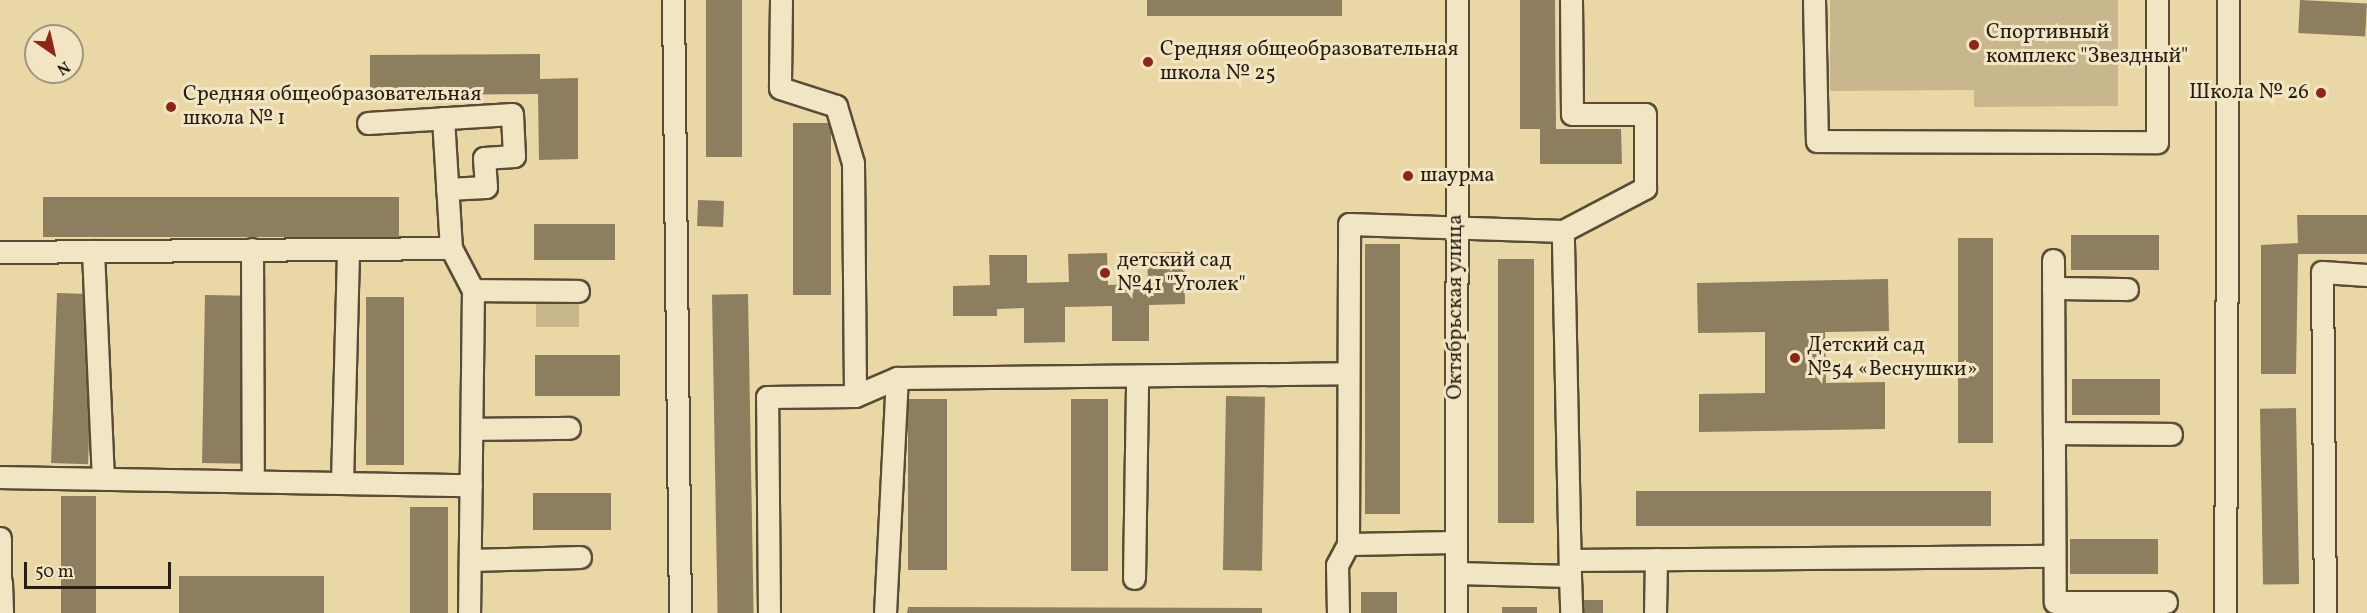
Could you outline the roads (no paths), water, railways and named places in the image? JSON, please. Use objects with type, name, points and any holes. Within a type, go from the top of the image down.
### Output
[{"type":"street","points":[[673,0],[680,613]]},
{"type":"street","points":[[781,0],[780,88],[836,106],[853,163],[855,396]]},
{"type":"street","name":"Октябрьская улица","points":[[1456,613],[1457,0]]},
{"type":"street","points":[[1338,613],[1337,565],[1348,544],[1349,224],[1456,224],[1563,231],[1645,188],[1645,114],[1572,114],[1571,0]]},
{"type":"street","points":[[1814,0],[1817,141],[2157,142],[2157,0]]},
{"type":"street","points":[[2225,613],[2228,0]]},
{"type":"street","points":[[368,123],[512,114],[514,156],[484,158],[486,187],[447,189]]},
{"type":"street","points":[[443,118],[451,248],[473,290],[469,613]]},
{"type":"street","points":[[1563,231],[1571,613]]},
{"type":"street","points":[[0,252],[252,249],[348,251],[451,248]]},
{"type":"street","points":[[252,249],[252,481]]},
{"type":"street","points":[[93,251],[103,479]]},
{"type":"street","points":[[342,482],[348,251]]},
{"type":"street","points":[[2053,260],[2055,602],[2166,602]]},
{"type":"street","points":[[2325,613],[2322,272],[2367,275]]},
{"type":"street","points":[[2053,288],[2127,289]]},
{"type":"street","points":[[473,290],[578,291]]},
{"type":"street","points":[[769,613],[767,397],[855,396],[897,378],[1137,378],[1347,373]]},
{"type":"street","points":[[885,613],[897,378]]},
{"type":"street","points":[[1134,578],[1137,378]]},
{"type":"street","points":[[472,429],[569,428]]},
{"type":"street","points":[[2054,433],[2171,434]]},
{"type":"street","points":[[0,477],[471,486]]},
{"type":"street","points":[[0,537],[2,613]]},
{"type":"street","points":[[1348,544],[1456,542]]},
{"type":"street","points":[[1456,573],[1570,568],[1656,559],[2054,556]]},
{"type":"street","points":[[471,560],[580,557]]},
{"type":"street","points":[[1655,613],[1656,559]]},
{"type":"place","name":"Спортивный комплекс \"Звездный\"","points":[[1974,45]]},
{"type":"place","name":"Средняя общеобразовательная школа № 25","points":[[1148,62]]},
{"type":"place","name":"Школа № 26","points":[[2321,93]]},
{"type":"place","name":"Средняя общеобразовательная школа № 1","points":[[171,107]]},
{"type":"place","name":"шаурма","points":[[1408,176]]},
{"type":"place","name":"детский сад №41 \"Уголек\"","points":[[1105,273]]},
{"type":"place","name":"Детский сад №54 «Веснушки»","points":[[1795,358]]}]
